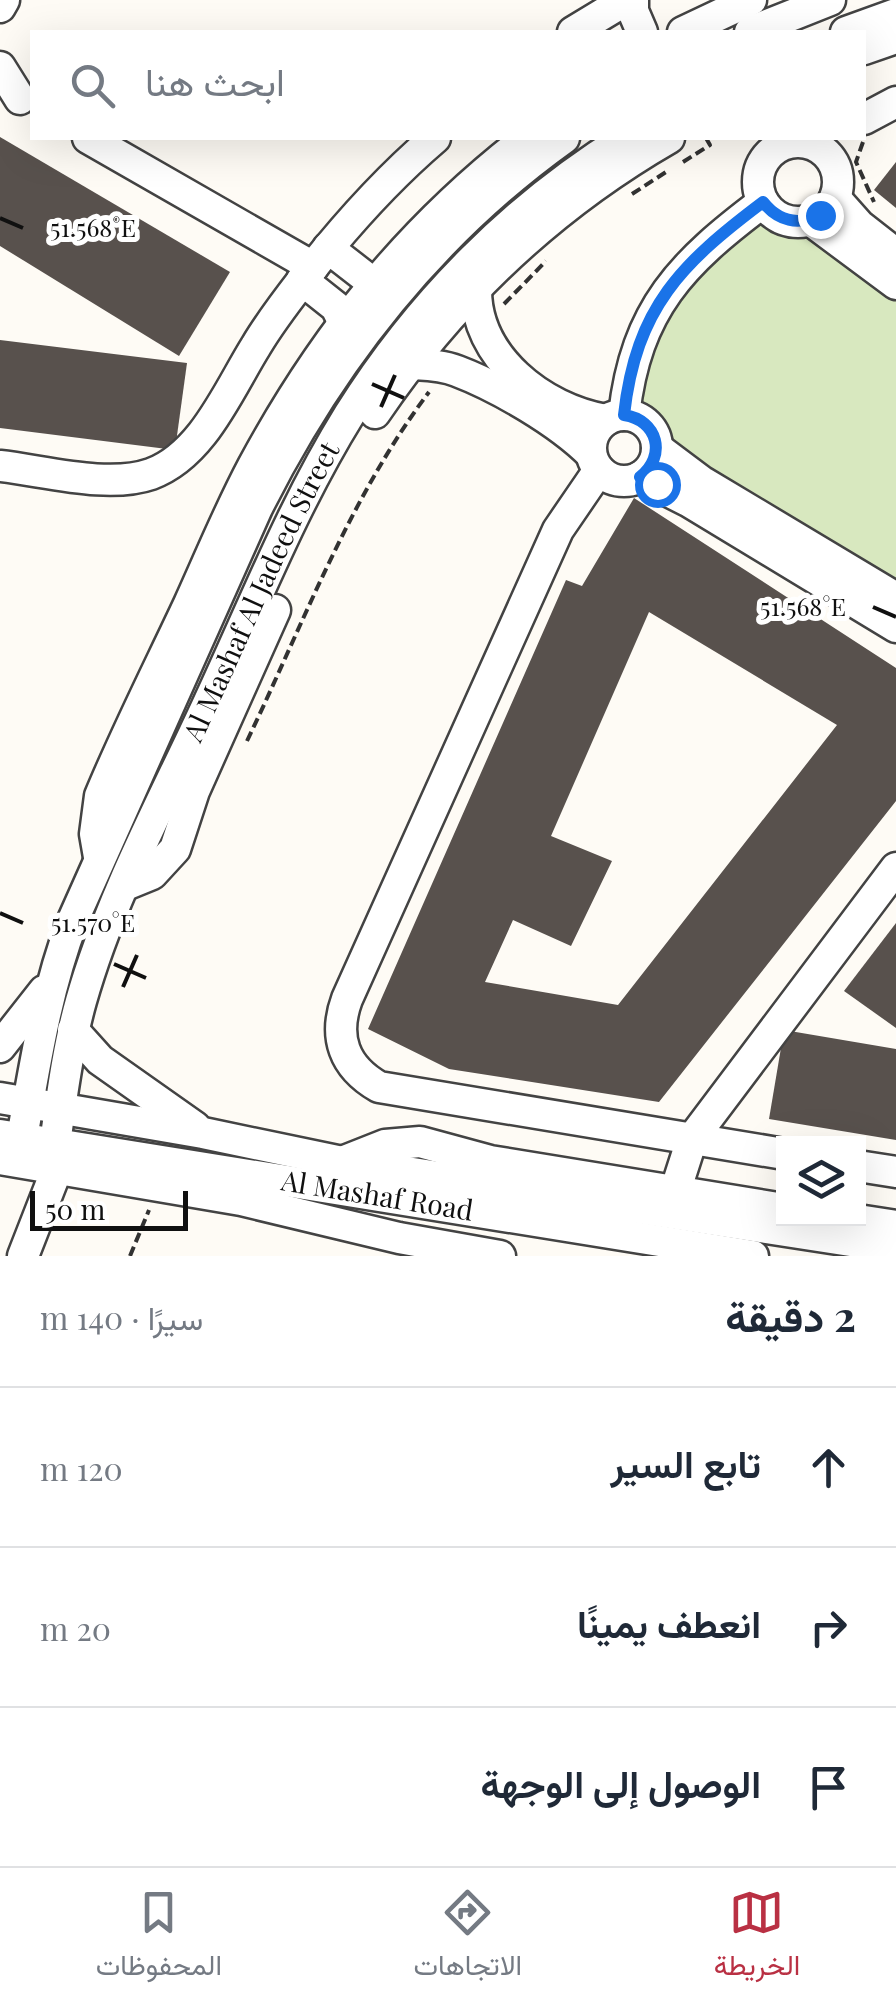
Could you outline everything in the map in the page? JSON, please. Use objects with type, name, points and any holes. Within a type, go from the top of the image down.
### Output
[{"type":"street","points":[[0,6],[4,0]]},
{"type":"street","points":[[583,22],[629,0],[641,30]]},
{"type":"street","points":[[687,30],[751,0]]},
{"type":"street","points":[[755,30],[830,0]]},
{"type":"street","points":[[852,30],[896,14]]},
{"type":"street","points":[[866,48],[896,38]]},
{"type":"street","points":[[0,67],[18,99]]},
{"type":"street","points":[[866,118],[896,102]]},
{"type":"street","points":[[92,140],[315,265],[373,282]]},
{"type":"street","points":[[0,466],[109,480],[144,476],[176,460],[194,444],[259,341],[315,265],[390,179],[434,140]]},
{"type":"street","points":[[99,860],[94,834],[106,781],[251,470],[292,398],[373,282],[464,190],[525,140]]},
{"type":"street","name":"Al Mashaf Al Jadeed Street","points":[[11,1137],[14,1100],[38,1038],[52,980],[99,860],[257,508],[312,406],[358,338],[436,248],[488,198],[561,140]]},
{"type":"street","name":"Al Mashaf Al Jadeed Street","points":[[23,1256],[56,1156],[73,1030],[93,962],[306,491],[386,361],[445,288],[569,174],[623,140]]},
{"type":"street","points":[[810,220],[828,208],[838,185],[829,143],[796,142],[771,152],[758,176],[763,202],[784,219],[810,220],[896,284]]},
{"type":"street","points":[[125,886],[152,874],[174,849],[223,724],[333,482],[358,438],[410,364],[476,288],[573,201],[617,169],[675,150]]},
{"type":"street","points":[[834,198],[896,254]]},
{"type":"street","points":[[763,202],[709,242],[672,282],[643,338],[615,417],[594,434],[595,462],[553,541],[347,998],[340,1033],[352,1066],[379,1087],[776,1153]]},
{"type":"street","points":[[315,265],[343,322]]},
{"type":"street","points":[[410,364],[447,368],[483,384],[558,427],[618,481],[640,477],[650,470],[657,448],[651,428],[634,416],[571,412],[502,361],[481,328],[476,288]]},
{"type":"street","points":[[657,448],[700,481],[896,598]]},
{"type":"street","points":[[640,477],[688,501],[896,627]]},
{"type":"street","points":[[675,1192],[692,1139],[896,868]]},
{"type":"street","points":[[0,1047],[52,980]]},
{"type":"street","points":[[73,1030],[100,1060],[204,1132]]},
{"type":"street","name":"Al Mashaf Road","points":[[14,1100],[204,1132],[342,1162],[896,1248]]},
{"type":"street","name":"Al Mashaf Road","points":[[11,1137],[56,1156],[159,1185],[487,1255]]},
{"type":"street","name":"Al Mashaf Road","points":[[342,1162],[385,1145],[420,1142],[461,1155],[776,1208]]},
{"type":"street","name":"Al Mashaf Road","points":[[0,1160],[56,1156],[378,1196],[753,1256]]},
{"type":"street","points":[[866,1167],[896,1172]]},
{"type":"street","points":[[378,1196],[448,1246]]},
{"type":"street","points":[[866,1221],[896,1226]]},
{"type":"street","points":[[612,1256],[644,1239]]},
{"type":"path","points":[[675,150],[710,144],[707,140]]},
{"type":"path","points":[[864,140],[856,162],[882,222],[870,234]]},
{"type":"path","points":[[622,200],[666,172]]},
{"type":"path","points":[[481,328],[552,254]]},
{"type":"path","points":[[244,745],[350,516],[394,439],[447,368]]},
{"type":"path","points":[[130,1256],[159,1185]]},
{"type":"green space","points":[[756,215],[811,234],[896,297],[896,589],[677,451],[656,421],[636,403],[661,317]]},
{"type":"building","points":[[0,137],[230,272],[179,356],[0,246]]},
{"type":"building","points":[[896,162],[896,208],[874,190]]},
{"type":"building","points":[[0,340],[187,363],[175,450],[0,428]]},
{"type":"building","points":[[634,498],[896,668],[896,801],[659,1102],[449,1069],[368,1029],[566,580],[582,586]],"holes":[[[649,612],[837,725],[618,1005],[485,982],[513,920],[571,946],[612,861],[551,836]]]},
{"type":"building","points":[[896,923],[896,1028],[844,991]]},
{"type":"building","points":[[784,1030],[896,1049],[896,1140],[769,1119]]},
{"type":"route","points":[[657,484],[640,477],[655,460],[656,438],[644,421],[624,415],[626,393],[643,338],[672,282],[709,242],[763,202],[772,212],[797,222],[820,215]]}]
